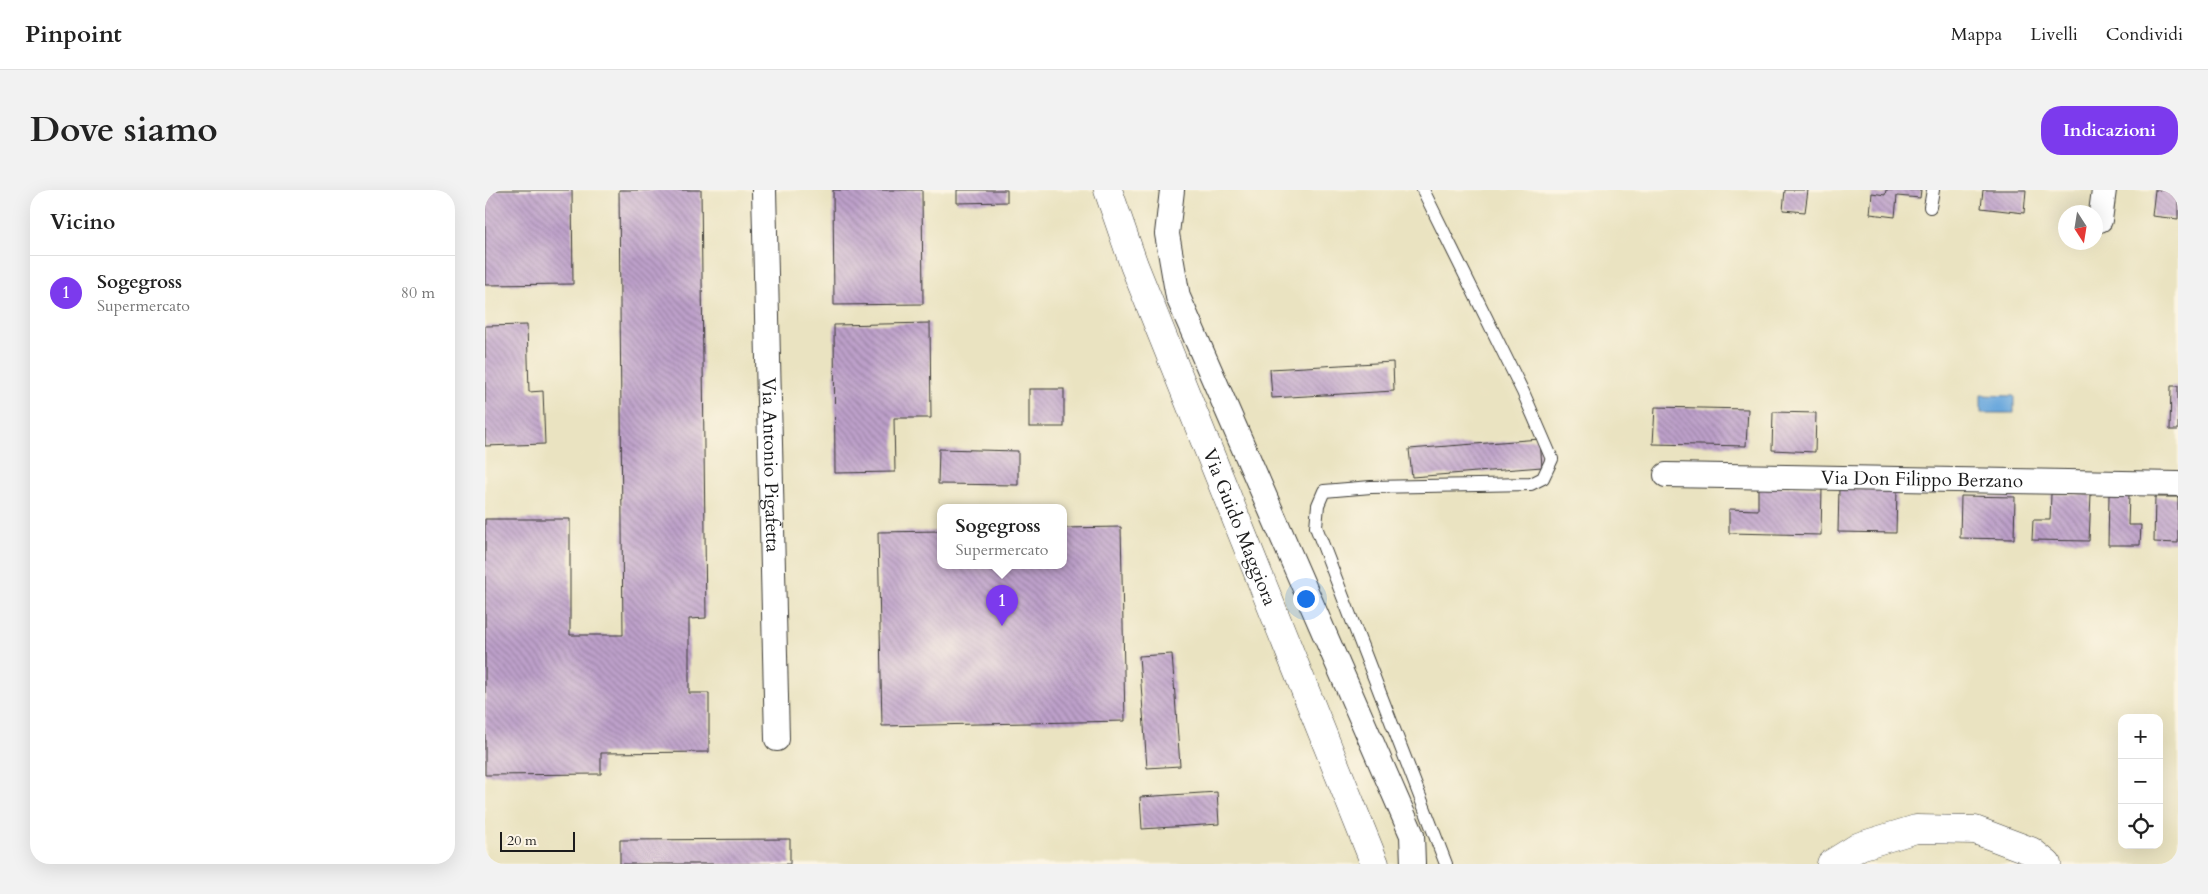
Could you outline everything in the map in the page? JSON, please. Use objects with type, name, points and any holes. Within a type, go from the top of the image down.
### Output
[{"type":"street","name":"Via Antonio Pigafetta","points":[[764,190],[777,739]]},
{"type":"street","name":"Via Guido Maggiora","points":[[1108,190],[1134,264],[1375,864]]},
{"type":"street","points":[[1172,190],[1167,234],[1178,297],[1412,835],[1413,864]]},
{"type":"street","points":[[2102,205],[2104,190]]},
{"type":"street","name":"Via Don Filippo Berzano","points":[[1666,475],[2178,484]]},
{"type":"street","points":[[1831,864],[1860,846],[1916,829],[1975,830],[2031,851],[2047,864]]},
{"type":"lane","points":[[1423,190],[1523,392],[1552,459],[1543,478],[1531,484],[1343,489],[1324,491],[1318,505],[1316,527],[1446,864]]},
{"type":"lane","points":[[1930,207],[1933,190]]},
{"type":"water","points":[[1981,395],[2014,396],[2014,413],[1981,413]]},
{"type":"building","points":[[485,190],[572,190],[573,284],[485,285]]},
{"type":"building","points":[[619,190],[701,190],[706,618],[689,619],[689,693],[709,693],[709,752],[601,753],[601,774],[485,775],[485,519],[570,519],[570,635],[623,635]]},
{"type":"building","points":[[833,190],[922,190],[923,304],[834,305]]},
{"type":"building","points":[[957,190],[1007,190],[1007,202],[957,203]]},
{"type":"building","points":[[1785,190],[1808,190],[1805,212],[1783,210]]},
{"type":"building","points":[[1886,190],[1921,190],[1920,198],[1897,196],[1895,217],[1870,214],[1872,193],[1885,195]]},
{"type":"building","points":[[1983,190],[2026,190],[2024,213],[1981,208]]},
{"type":"building","points":[[2155,190],[2178,190],[2178,219],[2152,216]]},
{"type":"building","points":[[930,323],[931,418],[894,418],[895,472],[835,473],[834,325]]},
{"type":"building","points":[[527,325],[529,392],[543,391],[545,444],[485,446],[485,326]]},
{"type":"building","points":[[1393,362],[1394,391],[1272,398],[1270,369]]},
{"type":"building","points":[[2171,386],[2178,386],[2178,430],[2170,430]]},
{"type":"building","points":[[1029,389],[1064,389],[1064,427],[1029,427]]},
{"type":"building","points":[[1655,407],[1748,409],[1746,446],[1653,444]]},
{"type":"building","points":[[1773,412],[1816,413],[1815,452],[1772,450]]},
{"type":"building","points":[[1540,439],[1542,467],[1412,477],[1409,449]]},
{"type":"building","points":[[939,449],[1018,451],[1018,485],[938,484]]},
{"type":"building","points":[[1758,486],[1822,488],[1821,535],[1729,533],[1729,509],[1758,510]]},
{"type":"building","points":[[1839,488],[1897,489],[1896,533],[1838,532]]},
{"type":"building","points":[[2051,494],[2091,495],[2089,541],[2032,540],[2033,520],[2050,520]]},
{"type":"building","points":[[2109,495],[2129,495],[2128,525],[2141,525],[2140,545],[2108,545]]},
{"type":"building","points":[[1961,496],[2015,497],[2014,539],[1960,538]]},
{"type":"building","points":[[2155,497],[2178,497],[2178,543],[2154,542]]},
{"type":"building","points":[[1121,527],[1125,721],[882,726],[878,532],[937,531],[937,569],[1067,569],[1067,528]]},
{"type":"building","points":[[1172,654],[1180,766],[1147,768],[1139,656]]},
{"type":"building","points":[[1217,792],[1219,824],[1142,829],[1140,797]]},
{"type":"building","points":[[790,839],[790,864],[620,864],[620,840]]},
{"type":"place","name":"Sogegross","points":[[1002,626]]}]
